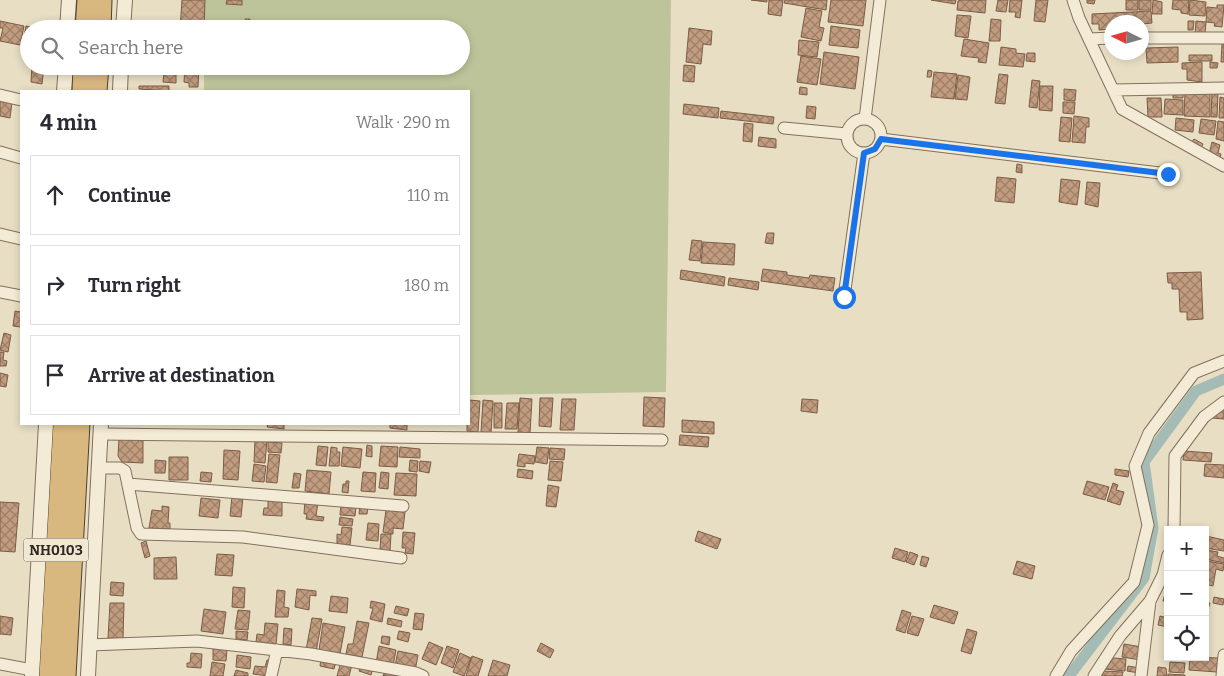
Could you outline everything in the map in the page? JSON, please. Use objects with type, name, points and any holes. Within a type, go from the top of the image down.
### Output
[{"type":"highway","points":[[86,20],[87,0]]},
{"type":"highway","points":[[101,20],[102,0]]},
{"type":"highway","points":[[82,90],[83,75]]},
{"type":"highway","points":[[97,90],[98,75]]},
{"type":"highway","name":"NH0103","points":[[38,674],[71,429]]},
{"type":"highway","name":"NH0103","points":[[66,676],[71,429]]},
{"type":"street","points":[[68,20],[69,0]]},
{"type":"street","points":[[123,20],[124,0]]},
{"type":"street","points":[[865,119],[880,0]]},
{"type":"street","points":[[1074,0],[1079,18],[1122,109],[1224,166]]},
{"type":"street","points":[[1089,39],[1104,38]]},
{"type":"street","points":[[1149,38],[1224,38]]},
{"type":"street","points":[[64,90],[65,75]]},
{"type":"street","points":[[120,90],[121,75]]},
{"type":"street","points":[[1113,90],[1224,88]]},
{"type":"street","points":[[0,95],[20,100]]},
{"type":"street","points":[[860,119],[865,119],[870,120],[878,127],[881,139],[875,149],[864,153],[853,149],[849,145],[847,134],[851,125],[860,119]]},
{"type":"street","points":[[784,128],[847,134]]},
{"type":"street","points":[[881,139],[1168,174]]},
{"type":"street","points":[[0,152],[20,158]]},
{"type":"street","points":[[844,297],[864,153]]},
{"type":"street","points":[[0,234],[20,239]]},
{"type":"street","points":[[0,292],[20,296]]},
{"type":"street","points":[[1056,676],[1071,651],[1134,582],[1148,524],[1135,466],[1149,433],[1194,373],[1224,361]]},
{"type":"street","points":[[1174,526],[1175,456],[1204,417],[1224,402]]},
{"type":"street","points":[[0,664],[38,674],[46,425]]},
{"type":"street","points":[[88,676],[101,429],[662,440]]},
{"type":"street","points":[[99,468],[120,468],[126,474],[137,528],[139,532],[145,535],[242,537],[401,558]]},
{"type":"street","points":[[128,484],[403,506]]},
{"type":"street","points":[[1094,676],[1120,636],[1150,601],[1164,571]]},
{"type":"street","points":[[1141,676],[1150,601]]},
{"type":"street","points":[[89,645],[197,641],[311,654],[416,673],[423,676]]},
{"type":"street","points":[[271,676],[277,650]]},
{"type":"street","points":[[1222,676],[1224,655]]},
{"type":"green space","points":[[202,0],[671,0],[666,392],[470,395],[470,90],[204,90],[204,75],[470,75],[470,20],[203,20]]},
{"type":"building","points":[[182,0],[205,0],[204,20],[181,20]]},
{"type":"building","points":[[227,0],[242,0],[242,5],[226,4]]},
{"type":"building","points":[[751,0],[767,0],[767,2]]},
{"type":"building","points":[[769,0],[783,0],[781,16],[768,14]]},
{"type":"building","points":[[785,0],[827,0],[826,10],[784,3]]},
{"type":"building","points":[[831,0],[866,0],[863,26],[828,22]]},
{"type":"building","points":[[931,0],[956,0],[955,4]]},
{"type":"building","points":[[986,0],[985,13],[957,10],[958,1]]},
{"type":"building","points":[[998,0],[1008,0],[1006,12],[996,11]]},
{"type":"building","points":[[1010,0],[1022,0],[1020,18],[1015,17],[1016,12],[1009,12]]},
{"type":"building","points":[[1036,0],[1048,0],[1045,22],[1034,21]]},
{"type":"building","points":[[1087,0],[1095,0],[1094,4],[1087,3]]},
{"type":"building","points":[[1126,0],[1138,0],[1138,10],[1126,10]]},
{"type":"building","points":[[1139,0],[1151,0],[1151,10],[1139,10]]},
{"type":"building","points":[[1153,0],[1162,2],[1162,14],[1152,14]]},
{"type":"building","points":[[1173,0],[1189,0],[1188,14],[1181,13],[1181,10],[1172,9]]},
{"type":"building","points":[[1190,0],[1206,2],[1205,16],[1189,15]]},
{"type":"building","points":[[1217,5],[1224,5],[1222,27],[1214,26],[1215,23],[1206,22],[1207,7],[1217,8]]},
{"type":"building","points":[[806,8],[822,11],[819,27],[824,28],[821,41],[801,37]]},
{"type":"building","points":[[1151,11],[1152,23],[1149,23],[1149,15],[1104,15],[1104,30],[1099,30],[1099,24],[1092,24],[1092,14]]},
{"type":"building","points":[[957,15],[971,16],[968,38],[955,36]]},
{"type":"building","points":[[991,19],[1001,20],[1000,41],[989,41]]},
{"type":"building","points":[[0,21],[20,25],[20,45],[0,41],[3,28],[0,28]]},
{"type":"building","points":[[1188,21],[1194,21],[1193,30],[1188,30]]},
{"type":"building","points":[[1196,21],[1206,22],[1205,34],[1195,33]]},
{"type":"building","points":[[831,26],[860,30],[858,48],[829,45]]},
{"type":"building","points":[[689,28],[712,31],[711,45],[703,44],[701,64],[686,62]]},
{"type":"building","points":[[964,39],[989,43],[986,63],[978,62],[979,58],[961,56]]},
{"type":"building","points":[[799,40],[819,42],[817,57],[798,55]]},
{"type":"building","points":[[1222,44],[1224,44],[1224,62],[1221,62]]},
{"type":"building","points":[[1001,47],[1016,49],[1016,53],[1025,54],[1023,67],[999,65]]},
{"type":"building","points":[[1178,47],[1178,62],[1147,63],[1147,60],[1149,60],[1149,48]]},
{"type":"building","points":[[824,52],[859,57],[855,89],[820,84]]},
{"type":"building","points":[[1027,53],[1035,53],[1035,62],[1026,61]]},
{"type":"building","points":[[1189,55],[1212,55],[1212,61],[1189,61]]},
{"type":"building","points":[[801,56],[821,59],[817,85],[797,82]]},
{"type":"building","points":[[1202,62],[1202,82],[1187,80],[1187,69],[1182,69],[1182,63]]},
{"type":"building","points":[[1210,62],[1218,63],[1217,68],[1210,68]]},
{"type":"building","points":[[684,65],[695,66],[694,82],[683,81]]},
{"type":"building","points":[[928,70],[932,71],[931,77],[927,77]]},
{"type":"building","points":[[934,72],[957,74],[954,99],[931,97]]},
{"type":"building","points":[[999,74],[1008,75],[1005,104],[995,103]]},
{"type":"building","points":[[31,75],[43,75],[42,84],[31,82]]},
{"type":"building","points":[[164,75],[176,75],[176,83],[163,82]]},
{"type":"building","points":[[184,75],[199,75],[198,87],[189,87],[189,83],[184,82]]},
{"type":"building","points":[[958,75],[970,77],[967,100],[955,99]]},
{"type":"building","points":[[1032,80],[1040,81],[1037,108],[1029,107]]},
{"type":"building","points":[[139,86],[169,86],[169,90],[139,89]]},
{"type":"building","points":[[1040,86],[1053,86],[1052,111],[1039,110]]},
{"type":"building","points":[[800,87],[807,88],[807,95],[799,94]]},
{"type":"building","points":[[1064,89],[1076,90],[1075,101],[1064,100]]},
{"type":"building","points":[[1173,90],[1183,90],[1183,98],[1173,98]]},
{"type":"building","points":[[1212,91],[1218,92],[1217,117],[1211,117]]},
{"type":"building","points":[[1185,93],[1210,93],[1210,117],[1184,116]]},
{"type":"building","points":[[1220,97],[1224,98],[1224,118],[1219,118]]},
{"type":"building","points":[[1147,98],[1161,98],[1162,117],[1148,117]]},
{"type":"building","points":[[1165,99],[1183,100],[1183,115],[1164,114]]},
{"type":"building","points":[[0,100],[12,102],[10,118],[0,116]]},
{"type":"building","points":[[1063,102],[1075,102],[1074,114],[1063,113]]},
{"type":"building","points":[[684,104],[719,108],[718,118],[683,114]]},
{"type":"building","points":[[807,106],[816,107],[815,119],[806,118]]},
{"type":"building","points":[[721,111],[774,117],[773,124],[720,118]]},
{"type":"building","points":[[1074,116],[1089,118],[1089,127],[1086,127],[1085,143],[1072,142]]},
{"type":"building","points":[[1061,117],[1072,118],[1070,142],[1059,141]]},
{"type":"building","points":[[1176,118],[1194,120],[1193,132],[1175,130]]},
{"type":"building","points":[[1201,119],[1216,121],[1214,135],[1199,133]]},
{"type":"building","points":[[1218,121],[1224,122],[1224,141],[1216,139]]},
{"type":"building","points":[[744,123],[753,124],[752,142],[743,141]]},
{"type":"building","points":[[759,137],[776,139],[776,148],[758,146]]},
{"type":"building","points":[[1194,139],[1203,144],[1201,148],[1191,143]]},
{"type":"building","points":[[1212,142],[1220,145],[1218,153],[1221,154],[1220,158],[1209,154]]},
{"type":"building","points":[[1017,164],[1022,165],[1022,173],[1016,172]]},
{"type":"building","points":[[997,177],[1016,179],[1014,203],[995,201]]},
{"type":"building","points":[[1061,179],[1080,181],[1077,205],[1059,202]]},
{"type":"building","points":[[1087,182],[1100,183],[1098,207],[1085,204]]},
{"type":"building","points":[[767,233],[774,233],[773,244],[765,243]]},
{"type":"building","points":[[692,240],[702,241],[700,261],[689,260]]},
{"type":"building","points":[[703,242],[735,244],[734,265],[701,263]]},
{"type":"building","points":[[763,269],[787,272],[787,275],[809,278],[810,275],[835,278],[833,291],[761,281]]},
{"type":"building","points":[[681,270],[725,277],[724,286],[680,279]]},
{"type":"building","points":[[1201,272],[1203,319],[1187,320],[1187,312],[1180,312],[1179,289],[1172,289],[1172,283],[1168,283],[1167,273]]},
{"type":"building","points":[[729,278],[759,282],[758,290],[728,285]]},
{"type":"building","points":[[15,311],[20,312],[20,327],[13,326]]},
{"type":"building","points":[[4,333],[11,335],[8,352],[0,350]]},
{"type":"building","points":[[0,352],[4,352],[3,360],[7,361],[6,366],[0,366]]},
{"type":"building","points":[[0,373],[8,375],[6,387],[0,386]]},
{"type":"building","points":[[644,397],[665,398],[664,427],[643,426]]},
{"type":"building","points":[[520,398],[532,399],[530,433],[518,432]]},
{"type":"building","points":[[540,398],[553,398],[551,427],[539,426]]},
{"type":"building","points":[[562,399],[576,399],[574,430],[560,430]]},
{"type":"building","points":[[802,399],[818,400],[817,413],[801,411]]},
{"type":"building","points":[[470,400],[480,401],[478,432],[467,431],[467,425],[470,425]]},
{"type":"building","points":[[483,400],[493,401],[491,433],[481,432]]},
{"type":"building","points":[[494,403],[502,403],[502,428],[494,428]]},
{"type":"building","points":[[507,403],[519,403],[517,429],[505,429]]},
{"type":"building","points":[[1224,407],[1224,419],[1212,418]]},
{"type":"building","points":[[682,420],[714,422],[714,434],[682,432]]},
{"type":"building","points":[[268,425],[284,425],[284,429],[267,427]]},
{"type":"building","points":[[390,425],[407,425],[407,430],[390,428]]},
{"type":"building","points":[[680,435],[709,437],[708,447],[679,445]]},
{"type":"building","points":[[119,438],[143,439],[143,463],[122,462],[118,456]]},
{"type":"building","points":[[255,439],[267,440],[265,463],[254,462]]},
{"type":"building","points":[[268,442],[282,443],[281,453],[268,452]]},
{"type":"building","points":[[367,445],[372,446],[372,457],[366,456]]},
{"type":"building","points":[[318,446],[328,447],[326,466],[316,465]]},
{"type":"building","points":[[381,446],[398,447],[397,467],[379,466]]},
{"type":"building","points":[[331,447],[337,448],[337,452],[340,452],[339,466],[329,466]]},
{"type":"building","points":[[343,447],[362,449],[360,468],[341,466]]},
{"type":"building","points":[[400,447],[420,449],[420,458],[399,457]]},
{"type":"building","points":[[537,447],[549,448],[547,464],[535,462]]},
{"type":"building","points":[[550,448],[565,449],[564,460],[549,459]]},
{"type":"building","points":[[224,450],[240,451],[238,480],[223,479]]},
{"type":"building","points":[[1184,451],[1212,453],[1211,462],[1183,460]]},
{"type":"building","points":[[269,454],[280,455],[277,483],[266,482]]},
{"type":"building","points":[[519,454],[535,456],[534,464],[525,463],[525,467],[517,466]]},
{"type":"building","points":[[169,457],[188,457],[188,480],[169,480]]},
{"type":"building","points":[[155,460],[166,461],[165,473],[155,473]]},
{"type":"building","points":[[410,460],[418,461],[417,472],[409,471]]},
{"type":"building","points":[[420,461],[431,462],[429,473],[419,471]]},
{"type":"building","points":[[550,461],[563,462],[561,481],[548,480]]},
{"type":"building","points":[[254,464],[266,466],[264,482],[252,481]]},
{"type":"building","points":[[1205,464],[1224,465],[1224,478],[1204,476]]},
{"type":"building","points":[[518,469],[533,471],[532,479],[517,477]]},
{"type":"building","points":[[1115,469],[1129,471],[1128,477],[1115,475]]},
{"type":"building","points":[[307,470],[331,472],[329,494],[305,491]]},
{"type":"building","points":[[201,472],[212,473],[211,482],[200,481]]},
{"type":"building","points":[[363,472],[376,473],[375,492],[361,491]]},
{"type":"building","points":[[381,472],[389,473],[388,489],[379,488]]},
{"type":"building","points":[[294,473],[301,474],[299,488],[292,488]]},
{"type":"building","points":[[396,473],[417,474],[416,496],[394,495]]},
{"type":"building","points":[[346,481],[349,481],[348,493],[342,492],[343,484],[346,484]]},
{"type":"building","points":[[1087,481],[1109,487],[1105,500],[1083,494]]},
{"type":"building","points":[[1113,483],[1118,485],[1116,490],[1124,492],[1120,505],[1107,501]]},
{"type":"building","points":[[548,485],[559,487],[556,507],[546,506]]},
{"type":"building","points":[[232,496],[243,497],[241,517],[230,516]]},
{"type":"building","points":[[201,498],[220,500],[218,518],[199,516]]},
{"type":"building","points":[[305,500],[318,502],[316,516],[324,517],[323,521],[306,519],[307,514],[304,514]]},
{"type":"building","points":[[268,501],[282,502],[282,516],[263,515],[264,508],[268,508]]},
{"type":"building","points":[[0,502],[19,503],[15,552],[0,551]]},
{"type":"building","points":[[341,505],[356,507],[355,516],[340,515]]},
{"type":"building","points":[[162,506],[169,507],[168,523],[170,523],[170,529],[149,528],[152,510],[162,511]]},
{"type":"building","points":[[360,506],[368,506],[367,514],[359,514]]},
{"type":"building","points":[[386,510],[405,512],[403,529],[393,528],[393,534],[383,532]]},
{"type":"building","points":[[340,517],[353,519],[352,526],[339,525]]},
{"type":"building","points":[[368,523],[379,524],[378,541],[366,540]]},
{"type":"building","points":[[342,527],[352,528],[350,545],[337,544],[337,534],[341,535]]},
{"type":"building","points":[[698,531],[721,539],[717,549],[695,541]]},
{"type":"building","points":[[403,532],[415,533],[413,554],[405,553],[406,548],[402,548]]},
{"type":"building","points":[[381,534],[391,534],[390,551],[380,550]]},
{"type":"building","points":[[1209,537],[1224,540],[1224,551],[1209,549]]},
{"type":"building","points":[[146,541],[150,556],[145,558],[141,543]]},
{"type":"building","points":[[895,548],[908,552],[905,562],[892,558]]},
{"type":"building","points":[[1209,550],[1218,552],[1217,556],[1224,558],[1224,563],[1209,560]]},
{"type":"building","points":[[910,552],[918,555],[914,565],[906,562]]},
{"type":"building","points":[[217,554],[234,555],[232,576],[215,575]]},
{"type":"building","points":[[922,556],[929,558],[926,567],[920,565]]},
{"type":"building","points":[[176,557],[177,579],[154,579],[154,558]]},
{"type":"building","points":[[1017,561],[1035,566],[1032,579],[1013,574]]},
{"type":"building","points":[[1209,561],[1224,564],[1223,571],[1216,569],[1213,586],[1209,585]]},
{"type":"building","points":[[111,582],[124,583],[123,596],[110,595]]},
{"type":"building","points":[[233,587],[245,588],[244,608],[232,607]]},
{"type":"building","points":[[297,589],[316,591],[316,596],[310,595],[309,610],[295,607]]},
{"type":"building","points":[[277,590],[285,591],[284,607],[289,608],[288,617],[275,617]]},
{"type":"building","points":[[331,596],[348,598],[347,613],[329,611]]},
{"type":"building","points":[[1214,597],[1224,599],[1223,605],[1213,603]]},
{"type":"building","points":[[371,601],[385,604],[382,622],[370,619],[373,608],[370,608]]},
{"type":"building","points":[[110,603],[124,603],[123,639],[108,638]]},
{"type":"building","points":[[934,605],[958,612],[954,624],[930,617]]},
{"type":"building","points":[[396,606],[409,609],[407,616],[394,613]]},
{"type":"building","points":[[204,609],[226,612],[223,634],[201,631]]},
{"type":"building","points":[[238,610],[250,611],[248,630],[235,629]]},
{"type":"building","points":[[902,610],[911,613],[905,633],[896,630]]},
{"type":"building","points":[[415,613],[424,614],[422,630],[413,629]]},
{"type":"building","points":[[0,616],[13,618],[11,635],[0,634]]},
{"type":"building","points":[[912,616],[924,619],[918,636],[907,633]]},
{"type":"building","points":[[1160,616],[1164,617],[1164,626],[1158,625]]},
{"type":"building","points":[[312,618],[322,619],[316,652],[306,650]]},
{"type":"building","points":[[388,618],[402,621],[401,627],[387,624]]},
{"type":"building","points":[[357,621],[369,623],[362,657],[346,654],[348,644],[353,644]]},
{"type":"building","points":[[265,623],[278,624],[276,644],[256,642],[257,634],[264,635]]},
{"type":"building","points":[[323,623],[345,627],[340,654],[319,650]]},
{"type":"building","points":[[284,628],[292,629],[291,645],[283,644]]},
{"type":"building","points":[[967,629],[977,632],[971,654],[961,651]]},
{"type":"building","points":[[236,631],[248,632],[247,640],[236,639]]},
{"type":"building","points":[[399,631],[410,633],[408,642],[397,639]]},
{"type":"building","points":[[382,636],[390,637],[389,645],[381,643]]},
{"type":"building","points":[[429,642],[443,648],[436,665],[422,659]]},
{"type":"building","points":[[541,643],[554,650],[550,658],[537,651]]},
{"type":"building","points":[[1124,644],[1142,647],[1141,660],[1122,657]]},
{"type":"building","points":[[379,646],[396,650],[393,666],[376,663]]},
{"type":"building","points":[[447,646],[459,650],[453,668],[441,663]]},
{"type":"building","points":[[213,649],[227,649],[226,661],[213,660]]},
{"type":"building","points":[[398,651],[418,655],[415,671],[395,666]]},
{"type":"building","points":[[191,653],[202,654],[201,668],[187,667],[187,663],[190,663]]},
{"type":"building","points":[[460,653],[471,658],[464,676],[453,672]]},
{"type":"building","points":[[237,655],[251,657],[250,669],[236,667]]},
{"type":"building","points":[[472,656],[483,660],[478,676],[466,676]]},
{"type":"building","points":[[1114,658],[1126,659],[1125,671],[1105,669]]},
{"type":"building","points":[[1209,658],[1218,658],[1217,672],[1189,670],[1190,661],[1209,661]]},
{"type":"building","points":[[321,659],[336,662],[334,669],[320,666]]},
{"type":"building","points":[[267,660],[272,661],[269,676],[253,674],[255,666],[265,667]]},
{"type":"building","points":[[493,660],[510,665],[507,676],[488,676]]},
{"type":"building","points":[[212,662],[225,664],[223,676],[210,676]]},
{"type":"building","points":[[341,662],[352,665],[349,676],[337,676]]},
{"type":"building","points":[[1170,662],[1185,663],[1184,673],[1169,672]]},
{"type":"building","points":[[361,664],[373,668],[371,675],[359,671]]},
{"type":"building","points":[[1128,666],[1140,668],[1139,673],[1127,671]]},
{"type":"building","points":[[1158,667],[1166,668],[1167,676],[1157,676]]},
{"type":"building","points":[[236,670],[248,673],[248,676],[234,676]]},
{"type":"building","points":[[385,671],[398,676],[383,676]]},
{"type":"building","points":[[1103,671],[1123,672],[1122,676],[1100,676]]},
{"type":"building","points":[[1168,674],[1185,675],[1185,676],[1168,676]]},
{"type":"waterway","points":[[1069,676],[1144,578],[1153,528],[1144,462],[1196,391],[1224,379]]},
{"type":"route","points":[[844,297],[864,153],[875,149],[881,139],[1168,174]]}]
